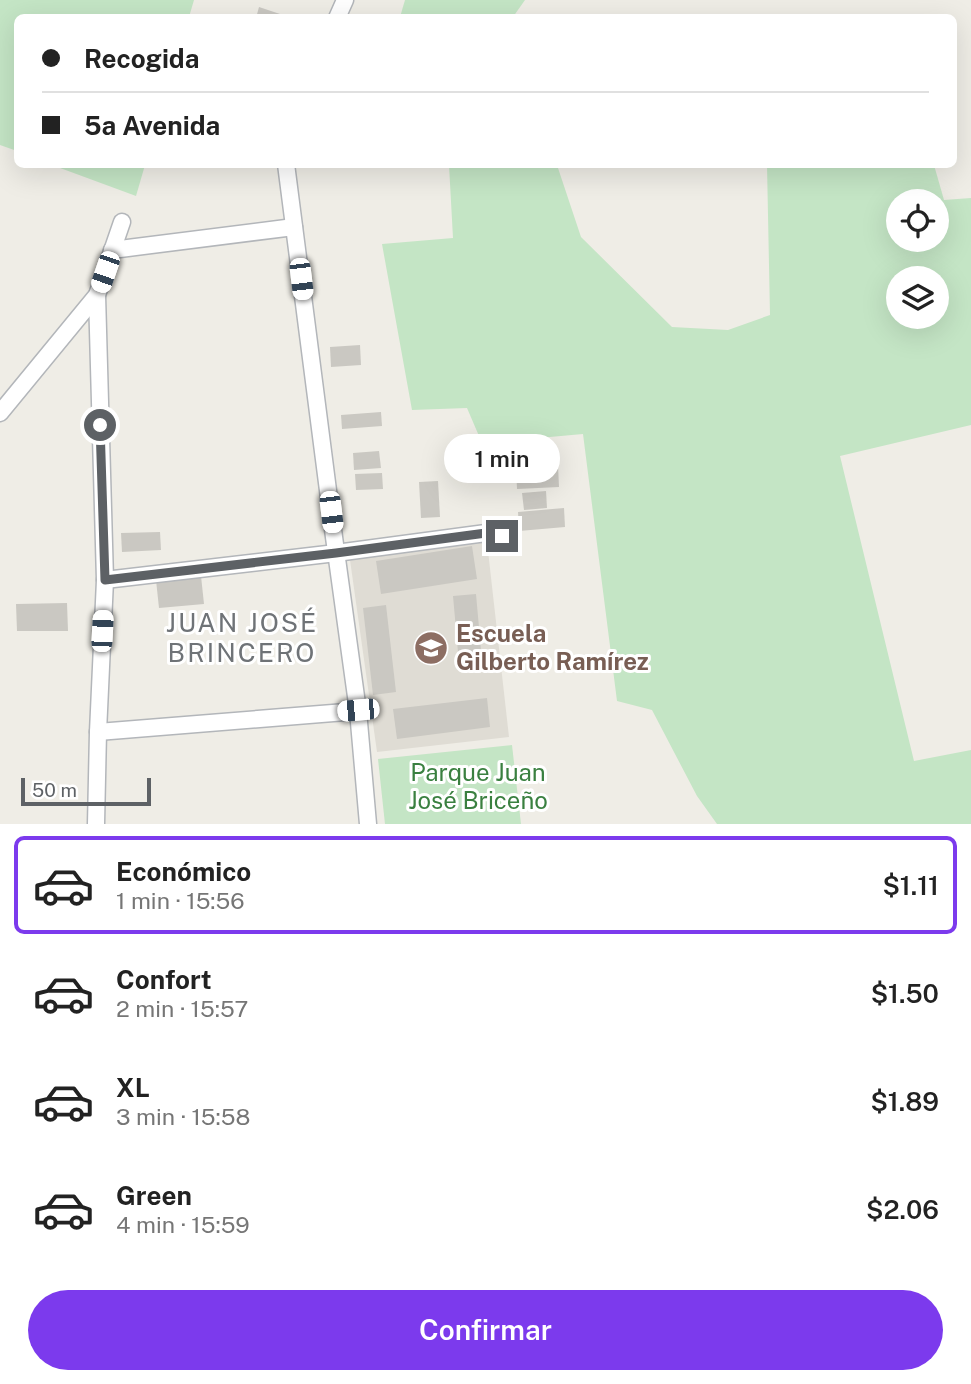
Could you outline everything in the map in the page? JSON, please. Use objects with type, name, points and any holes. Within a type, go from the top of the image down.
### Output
[{"type":"street","points":[[287,168],[358,710],[368,824]]},
{"type":"street","points":[[96,824],[97,732],[105,580],[97,295],[122,222]]},
{"type":"street","points":[[112,250],[294,227]]},
{"type":"street","points":[[0,413],[97,295]]},
{"type":"street","points":[[105,580],[486,533],[502,536]]},
{"type":"street","points":[[97,732],[358,710]]},
{"type":"shaded area","name":"Escuela Gilberto Ramírez","points":[[487,542],[509,737],[377,752],[350,560]]},
{"type":"green space","points":[[0,0],[194,0],[190,14],[14,14],[14,150],[0,145]]},
{"type":"green space","points":[[405,0],[525,0],[515,14],[401,14]]},
{"type":"green space","points":[[60,168],[144,168],[136,196]]},
{"type":"green space","points":[[449,168],[558,168],[581,237],[672,327],[728,330],[770,315],[767,168],[935,168],[941,189],[886,189],[886,252],[949,252],[949,200],[971,198],[971,425],[840,456],[914,761],[971,750],[971,824],[717,824],[697,796],[652,710],[617,701],[583,434],[482,443],[467,408],[412,410],[382,244],[453,238]]},
{"type":"green space","name":"Parque Juan José Briceño","points":[[512,745],[521,824],[385,824],[378,759]]},
{"type":"building","points":[[259,7],[280,14],[257,14]]},
{"type":"building","points":[[360,345],[361,365],[331,367],[330,347]]},
{"type":"building","points":[[381,412],[382,426],[342,429],[341,415]]},
{"type":"building","points":[[379,451],[381,468],[354,470],[353,453]]},
{"type":"building","points":[[558,465],[559,487],[517,489],[516,467]]},
{"type":"building","points":[[382,473],[383,489],[356,490],[355,474]]},
{"type":"building","points":[[438,481],[440,517],[421,518],[419,482]]},
{"type":"building","points":[[546,491],[547,508],[524,510],[522,493]]},
{"type":"building","points":[[564,508],[565,527],[519,531],[518,512]]},
{"type":"building","points":[[160,532],[161,550],[122,552],[121,533]]},
{"type":"building","points":[[472,546],[477,579],[381,594],[376,561]]},
{"type":"building","points":[[201,576],[204,604],[159,608],[156,580]]},
{"type":"building","points":[[476,594],[482,661],[459,663],[453,596]]},
{"type":"building","points":[[67,603],[68,631],[17,631],[16,604]]},
{"type":"building","points":[[386,605],[396,692],[373,695],[363,608]]},
{"type":"building","points":[[487,698],[490,727],[397,739],[393,709]]},
{"type":"place","name":"Escuela Gilberto Ramírez","points":[[431,648]]},
{"type":"district","name":"JUAN JOSÉ BRINCERO","points":[[242,638]]},
{"type":"route","points":[[100,425],[105,580],[486,533],[502,536]]}]
